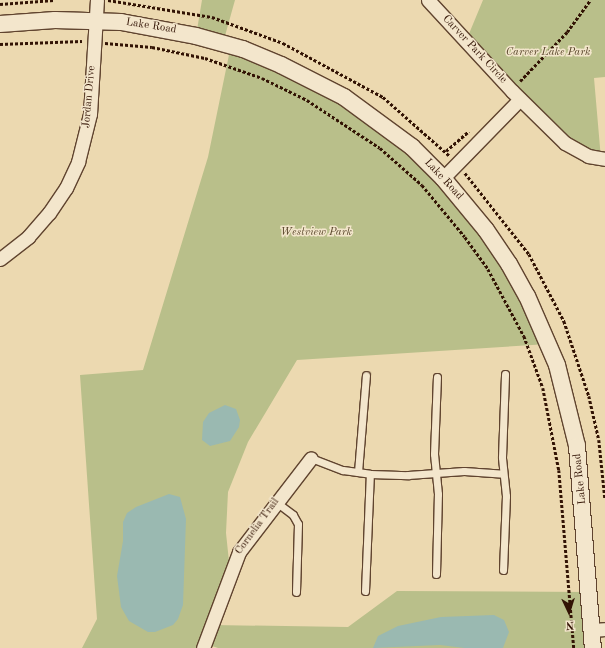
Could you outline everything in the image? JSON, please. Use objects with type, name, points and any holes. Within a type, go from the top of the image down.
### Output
[{"type":"street","name":"Jordan Drive","points":[[0,259],[28,237],[49,213],[66,188],[78,162],[90,114],[97,0]]},
{"type":"street","name":"Carver Park Circle","points":[[428,0],[516,95],[564,143],[588,156],[605,159]]},
{"type":"street","name":"Lake Road","points":[[0,24],[96,21],[145,25],[196,36],[281,65],[344,97],[412,147],[443,178],[486,230],[528,296],[557,366],[577,446],[599,630],[596,648]]},
{"type":"street","points":[[443,178],[457,164],[516,95]]},
{"type":"street","name":"Cornelia Trail","points":[[203,648],[239,552],[311,458]]},
{"type":"street","name":"Lake Road","points":[[593,648],[599,630]]},
{"type":"lane","points":[[503,570],[506,496],[502,474],[505,374]]},
{"type":"lane","points":[[358,472],[366,375]]},
{"type":"lane","points":[[436,377],[434,454],[438,494],[436,574]]},
{"type":"lane","points":[[311,458],[335,468],[370,474],[398,476],[435,473],[502,474]]},
{"type":"lane","points":[[366,591],[370,474]]},
{"type":"lane","points":[[276,502],[293,515],[298,524],[296,592]]},
{"type":"path","points":[[0,4],[54,0]]},
{"type":"path","points":[[102,0],[212,17],[282,44],[382,97],[446,151],[480,189],[529,254],[564,322],[591,403],[599,440],[605,498]]},
{"type":"path","points":[[516,95],[531,68],[567,32],[590,0]]},
{"type":"path","points":[[0,44],[82,41]]},
{"type":"path","points":[[105,43],[152,47],[205,58],[262,78],[307,100],[380,148],[422,185],[465,237],[488,269],[524,336],[543,388],[559,470],[574,648]]},
{"type":"path","points":[[446,151],[472,128]]},
{"type":"green space","points":[[202,0],[235,0],[223,43],[196,36]]},
{"type":"green space","name":"Carver Lake Park","points":[[483,0],[605,0],[605,77],[594,78],[601,159],[588,156],[466,41]]},
{"type":"green space","name":"Westview Park","points":[[231,45],[344,97],[465,203],[548,344],[297,360],[248,442],[228,492],[226,533],[230,571],[213,625],[348,627],[397,591],[589,592],[593,648],[218,648],[206,644],[203,648],[82,648],[97,619],[80,375],[143,370],[208,157]]},
{"type":"water","points":[[225,405],[236,409],[240,420],[239,427],[230,441],[210,446],[202,440],[203,422],[209,413]]},
{"type":"water","points":[[169,494],[180,497],[186,519],[183,605],[178,619],[173,625],[155,632],[148,632],[129,621],[121,607],[117,576],[123,541],[123,522],[127,513],[136,507]]},
{"type":"water","points":[[494,615],[504,620],[509,632],[503,648],[465,648],[440,645],[373,648],[378,636],[398,626],[441,617]]}]
